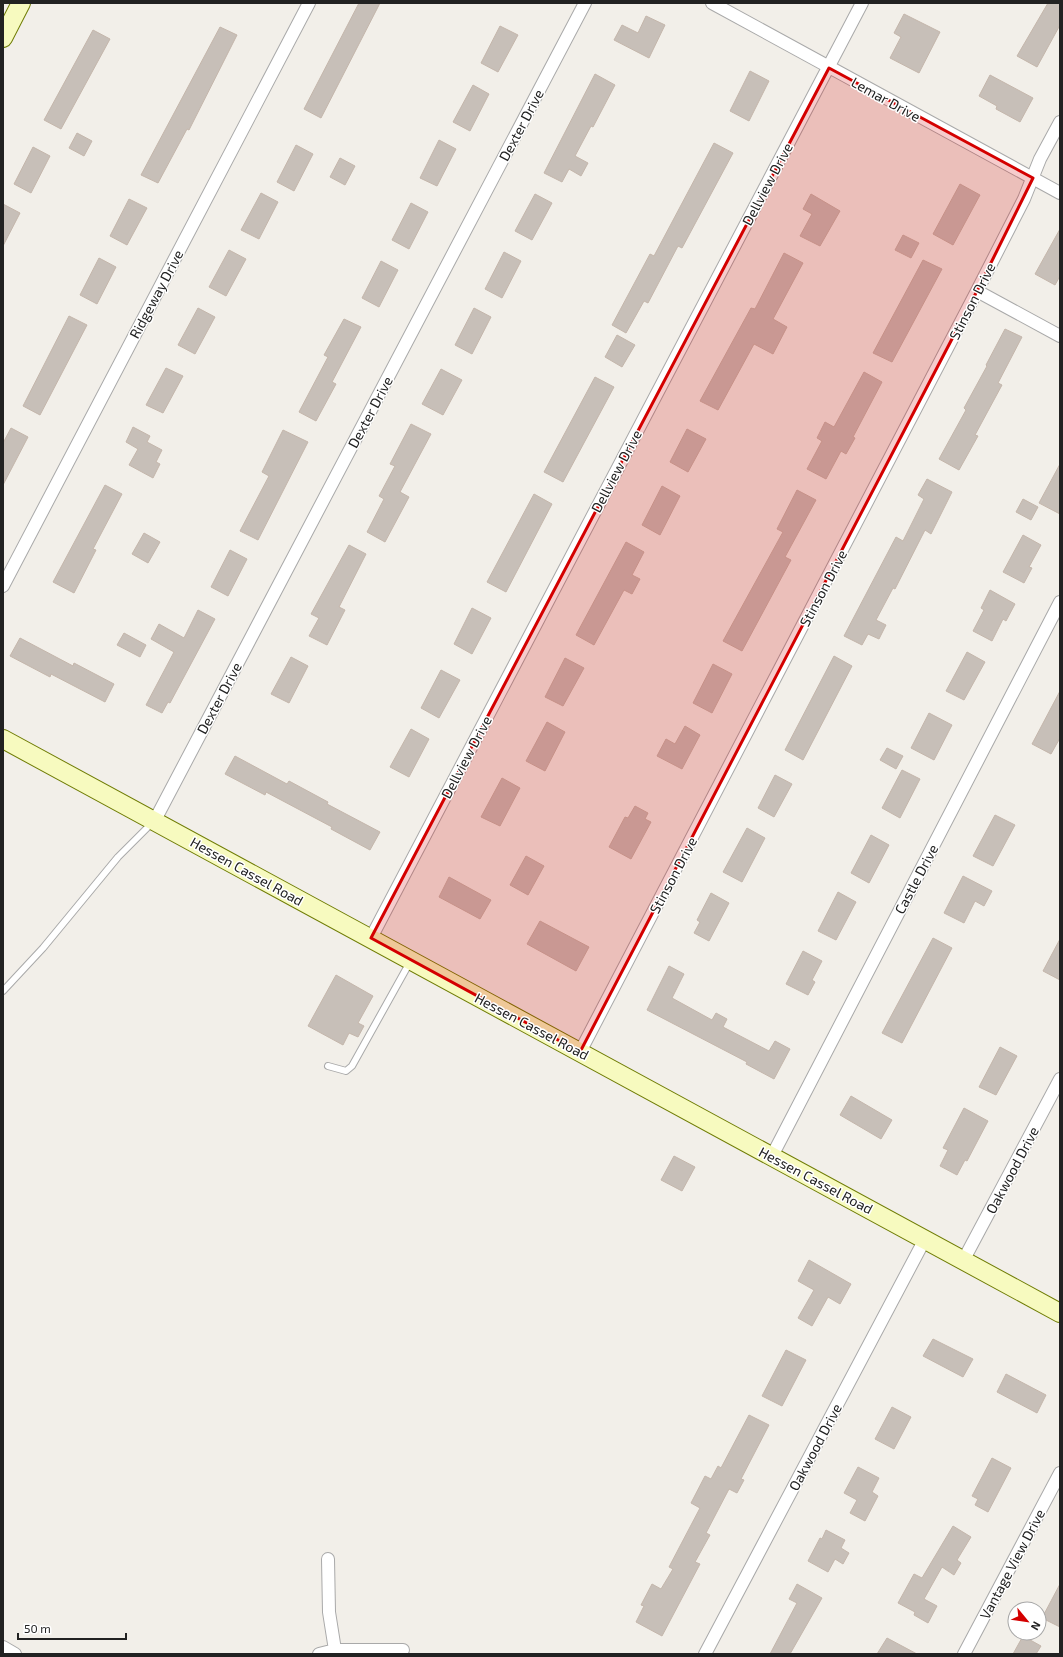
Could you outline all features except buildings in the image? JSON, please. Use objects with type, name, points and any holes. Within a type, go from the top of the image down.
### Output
[{"type":"main road","points":[[3,38],[21,3]]},
{"type":"main road","name":"Hessen Cassel Road","points":[[3,739],[155,820],[963,1261],[1060,1312]]},
{"type":"street","name":"Ridgeway Drive","points":[[3,586],[309,3]]},
{"type":"street","name":"Dexter Drive","points":[[155,820],[585,3]]},
{"type":"street","name":"Lemar Drive","points":[[712,3],[828,68],[1060,193]]},
{"type":"street","name":"Dellview Drive","points":[[370,938],[862,3]]},
{"type":"street","name":"Stinson Drive","points":[[580,1052],[977,291],[1024,199],[1040,159],[1060,122]]},
{"type":"street","points":[[977,291],[1060,336]]},
{"type":"street","name":"Castle Drive","points":[[772,1156],[1060,602]]},
{"type":"street","name":"Oakwood Drive","points":[[963,1261],[1060,1080]]},
{"type":"street","name":"Oakwood Drive","points":[[705,1654],[925,1239]]},
{"type":"street","name":"Vantage View Drive","points":[[964,1654],[1060,1473]]},
{"type":"street","points":[[328,1559],[329,1612],[336,1650]]},
{"type":"street","points":[[3,1647],[15,1654]]},
{"type":"street","points":[[319,1654],[336,1650],[403,1650]]},
{"type":"lane","points":[[3,992],[43,948],[118,857],[155,820]]},
{"type":"lane","points":[[328,1066],[346,1071],[352,1066],[410,960]]},
{"type":"highlighted area","points":[[829,68],[1033,178],[977,291],[580,1052],[371,938]]}]
